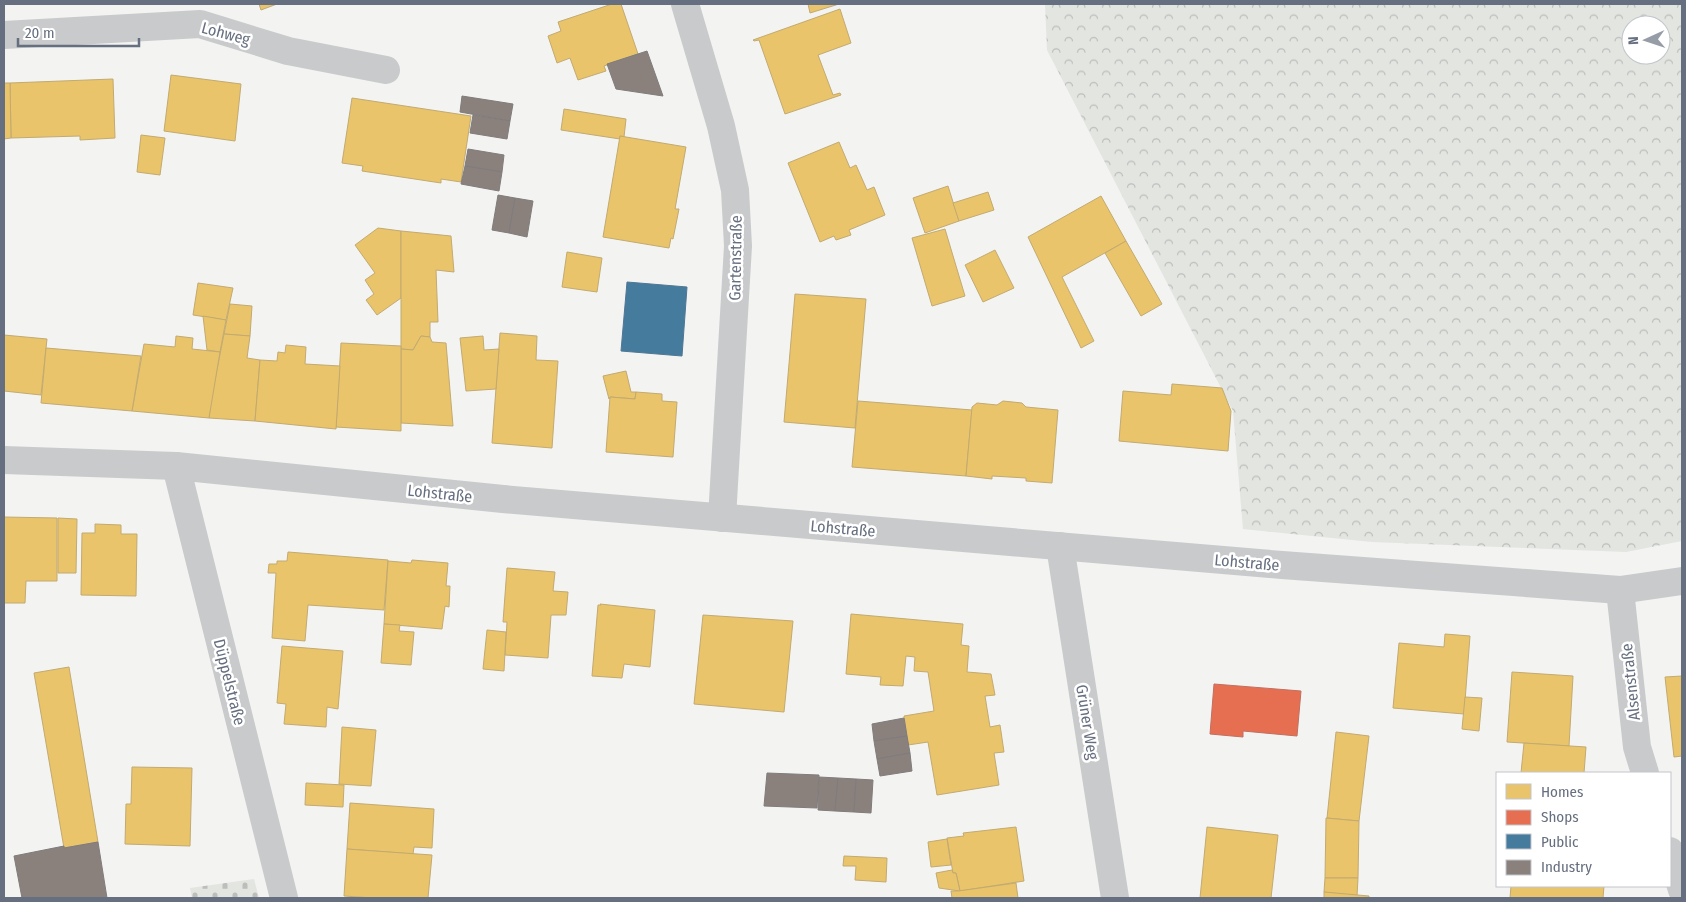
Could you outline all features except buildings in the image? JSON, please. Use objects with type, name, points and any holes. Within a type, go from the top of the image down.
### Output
[{"type":"street","name":"Gartenstraße","points":[[685,4],[721,126],[735,190],[738,246],[722,518]]},
{"type":"street","name":"Lohweg","points":[[4,35],[200,24],[288,51],[386,70]]},
{"type":"street","name":"Lohstraße","points":[[4,460],[176,466],[504,499],[722,518],[1282,565],[1620,590],[1682,581]]},
{"type":"street","name":"Düppelstraße","points":[[176,466],[284,898]]},
{"type":"street","name":"Grüner Weg","points":[[1060,546],[1115,898]]},
{"type":"street","name":"Alsenstraße","points":[[1620,590],[1637,747],[1645,772]]},
{"type":"street","points":[[1671,854],[1682,890]]},
{"type":"green space","points":[[1045,4],[1682,4],[1682,541],[1626,552],[1372,542],[1243,529],[1233,411],[1047,50]]},
{"type":"green space","points":[[254,879],[259,898],[192,898],[190,888]]}]
